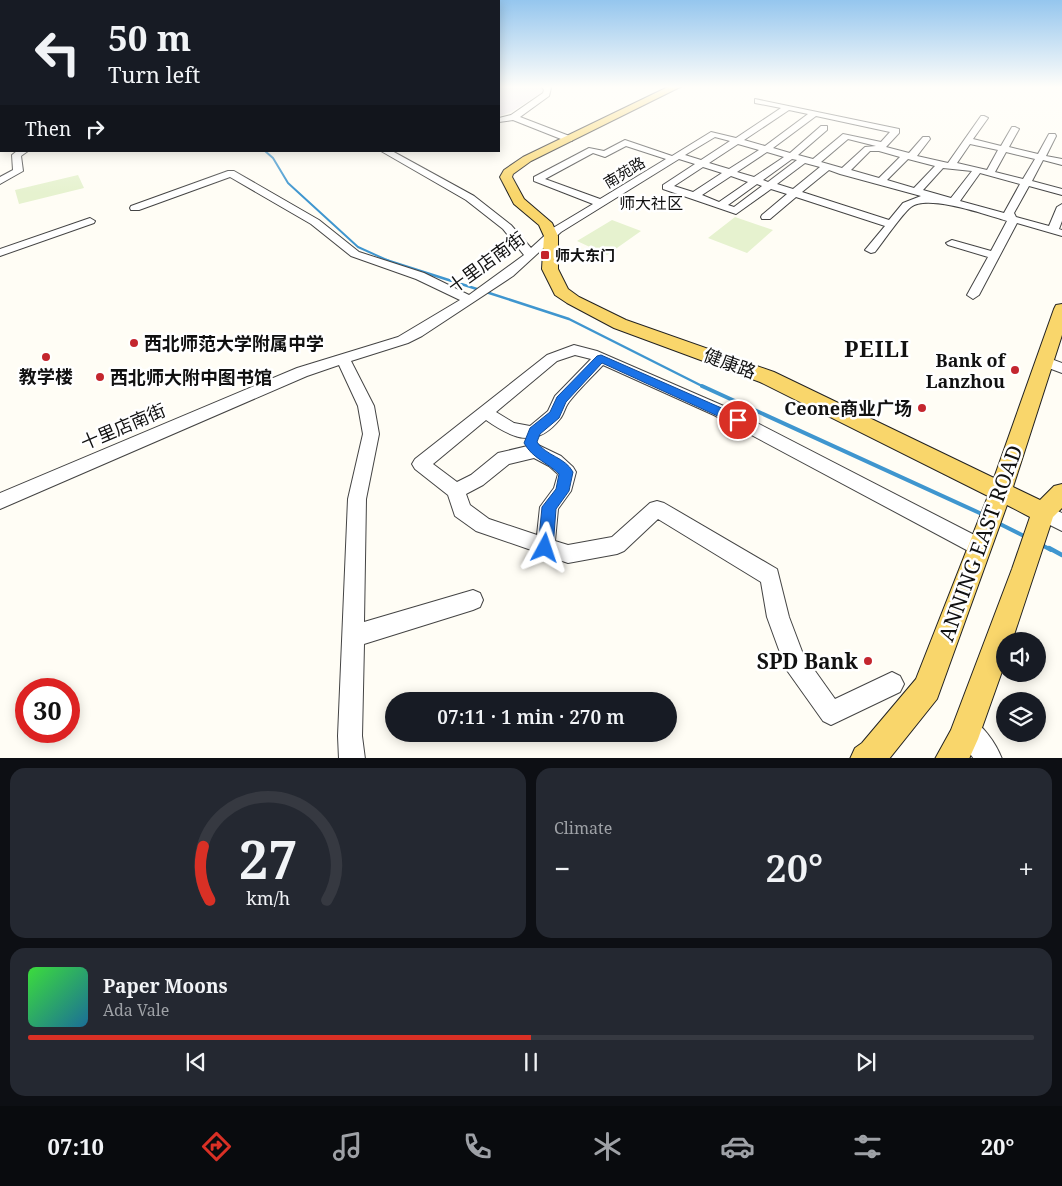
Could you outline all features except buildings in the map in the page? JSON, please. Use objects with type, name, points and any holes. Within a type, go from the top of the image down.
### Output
[{"type":"main road","points":[[551,236],[545,223],[519,201],[506,177],[508,172],[527,159],[605,121]]},
{"type":"main road","name":"健康路","points":[[551,236],[550,268],[561,292],[573,300],[620,324],[767,377],[991,521],[1042,531]]},
{"type":"main road","name":"ANNING EAST ROAD","points":[[866,758],[873,754],[927,689],[1053,364],[1062,309]]},
{"type":"main road","points":[[951,758],[967,729],[1042,531],[1062,493]]},
{"type":"street","points":[[525,121],[569,139]]},
{"type":"street","points":[[666,187],[767,121]]},
{"type":"street","points":[[694,196],[766,149],[804,121]]},
{"type":"street","points":[[844,172],[868,149],[882,146],[896,131],[850,121]]},
{"type":"street","points":[[916,192],[969,141],[982,121]]},
{"type":"street","points":[[814,163],[846,136],[858,123]]},
{"type":"street","points":[[720,206],[791,156],[824,128]]},
{"type":"street","points":[[990,173],[1015,129]]},
{"type":"street","name":"南苑路","points":[[551,236],[557,230],[714,134],[738,141]]},
{"type":"street","points":[[846,136],[882,146],[906,156],[978,170],[1062,192]]},
{"type":"street","points":[[1013,220],[1009,213],[1052,136]]},
{"type":"street","points":[[880,182],[906,156],[912,156],[926,139]]},
{"type":"street","points":[[738,141],[1058,232],[1062,207]]},
{"type":"street","points":[[969,141],[1062,162]]},
{"type":"street","points":[[602,203],[537,178],[592,150],[605,154],[625,143],[703,164],[891,224]]},
{"type":"street","points":[[0,181],[18,171],[16,155],[22,152]]},
{"type":"street","points":[[387,152],[470,198],[508,227],[531,255]]},
{"type":"street","points":[[642,179],[736,211],[803,160]]},
{"type":"street","points":[[766,216],[826,167]]},
{"type":"street","points":[[953,202],[978,170]]},
{"type":"street","points":[[135,208],[231,173],[315,222],[355,254],[480,294]]},
{"type":"street","points":[[871,250],[907,205],[922,199],[953,202]]},
{"type":"street","points":[[0,253],[90,220]]},
{"type":"street","points":[[973,295],[1013,220]]},
{"type":"street","name":"十里店南街","points":[[0,501],[302,372],[404,340],[480,294],[531,255],[551,236]]},
{"type":"street","points":[[952,243],[994,256]]},
{"type":"street","points":[[892,684],[831,713],[794,661],[778,616],[770,576],[657,510],[617,545],[568,554],[545,548],[483,525],[462,510],[456,491],[421,464],[552,358],[574,350],[601,358],[720,411],[991,521]]},
{"type":"street","points":[[545,548],[549,507],[562,491],[566,472],[555,461],[536,451],[530,443],[534,432],[554,415],[562,400],[601,358]]},
{"type":"street","points":[[343,359],[366,406],[371,434],[358,499],[350,736],[352,758]]},
{"type":"street","points":[[485,412],[509,428],[526,433],[534,432]]},
{"type":"street","points":[[456,491],[477,480],[504,458],[536,451]]},
{"type":"street","points":[[354,636],[473,600]]},
{"type":"street","points":[[967,729],[990,758]]},
{"type":"green space","points":[[78,175],[84,188],[19,204],[15,190]]},
{"type":"green space","points":[[735,217],[773,230],[747,253],[708,238]]},
{"type":"green space","points":[[612,220],[641,231],[607,255],[577,241]]},
{"type":"waterway","points":[[266,152],[273,158],[288,183],[358,247],[389,261]]},
{"type":"waterway","points":[[389,261],[480,290]]},
{"type":"waterway","points":[[486,292],[569,319],[702,386]]},
{"type":"waterway","points":[[702,386],[984,515]]},
{"type":"waterway","points":[[998,523],[1026,537]]},
{"type":"waterway","points":[[1040,544],[1051,550]]},
{"type":"waterway","points":[[1049,548],[1062,555]]},
{"type":"place","name":"师大东门","points":[[545,255]]},
{"type":"place","name":"西北师范大学附属中学","points":[[134,343]]},
{"type":"place","name":"教学楼","points":[[46,357]]},
{"type":"place","name":"Bank of Lanzhou","points":[[1015,370]]},
{"type":"place","name":"西北师大附中图书馆","points":[[100,377]]},
{"type":"place","name":"Ceone商业广场","points":[[922,408]]},
{"type":"place","name":"SPD Bank","points":[[868,661]]},
{"type":"district","name":"师大社区","points":[[651,203]]},
{"type":"district","name":"PEILI","points":[[877,348]]},
{"type":"route","points":[[545,548],[549,507],[562,491],[566,472],[555,461],[536,451],[530,443],[534,432],[554,415],[562,400],[601,358],[738,420]]}]
